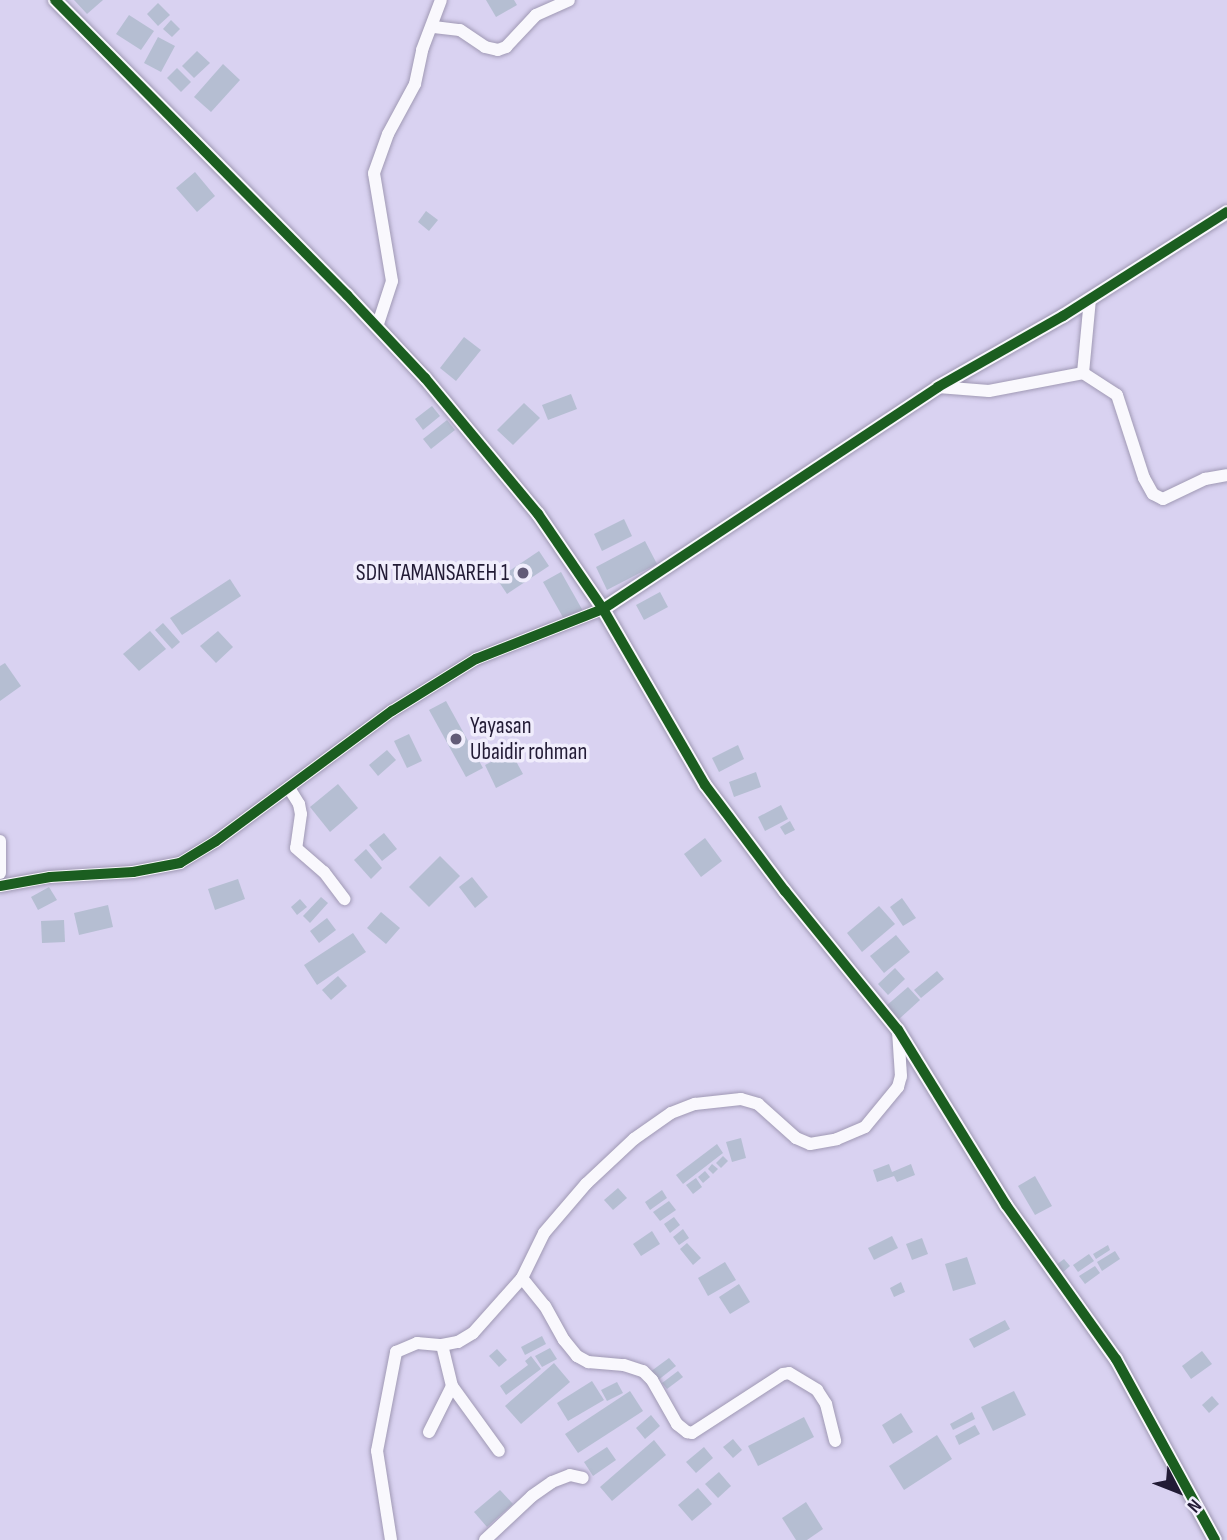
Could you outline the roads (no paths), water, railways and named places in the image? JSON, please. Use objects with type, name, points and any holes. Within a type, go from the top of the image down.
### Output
[{"type":"street","points":[[55,0],[425,378],[538,514],[603,609],[705,785],[785,891],[898,1030],[1006,1206],[1116,1359],[1215,1540]]},
{"type":"street","points":[[377,327],[392,281],[374,173],[388,134],[408,101],[422,50],[434,27],[441,0]]},
{"type":"street","points":[[434,27],[460,30],[485,47],[498,50],[506,47],[536,15],[569,0]]},
{"type":"street","points":[[0,886],[50,877],[133,872],[180,863],[216,841],[392,711],[476,659],[603,609],[938,387],[1090,299],[1227,212]]},
{"type":"street","points":[[1083,373],[1090,299]]},
{"type":"street","points":[[938,387],[989,391],[1083,373],[1117,395],[1144,478],[1158,498],[1173,496],[1217,475],[1227,475]]},
{"type":"street","points":[[289,788],[299,804],[301,814],[296,848],[324,872],[344,899]]},
{"type":"street","points":[[0,841],[0,873]]},
{"type":"street","points":[[391,1540],[377,1451],[386,1414],[391,1364],[396,1352],[407,1346],[458,1342],[473,1333],[522,1278],[544,1233],[586,1184],[634,1139],[671,1113],[695,1104],[741,1099],[758,1104],[796,1138],[810,1144],[837,1139],[865,1127],[898,1087],[901,1076],[898,1030]]},
{"type":"street","points":[[522,1278],[545,1306],[564,1340],[577,1356],[588,1362],[624,1364],[643,1371],[677,1423],[687,1432],[692,1433],[783,1374],[789,1373],[817,1390],[826,1404],[835,1441]]},
{"type":"street","points":[[442,1345],[452,1386],[499,1451]]},
{"type":"street","points":[[429,1432],[452,1386]]},
{"type":"street","points":[[485,1540],[552,1482],[570,1475],[583,1478]]},
{"type":"place","name":"SDN TAMANSAREH 1","points":[[523,573]]},
{"type":"place","name":"Yayasan Ubaidir rohman","points":[[456,739]]}]
